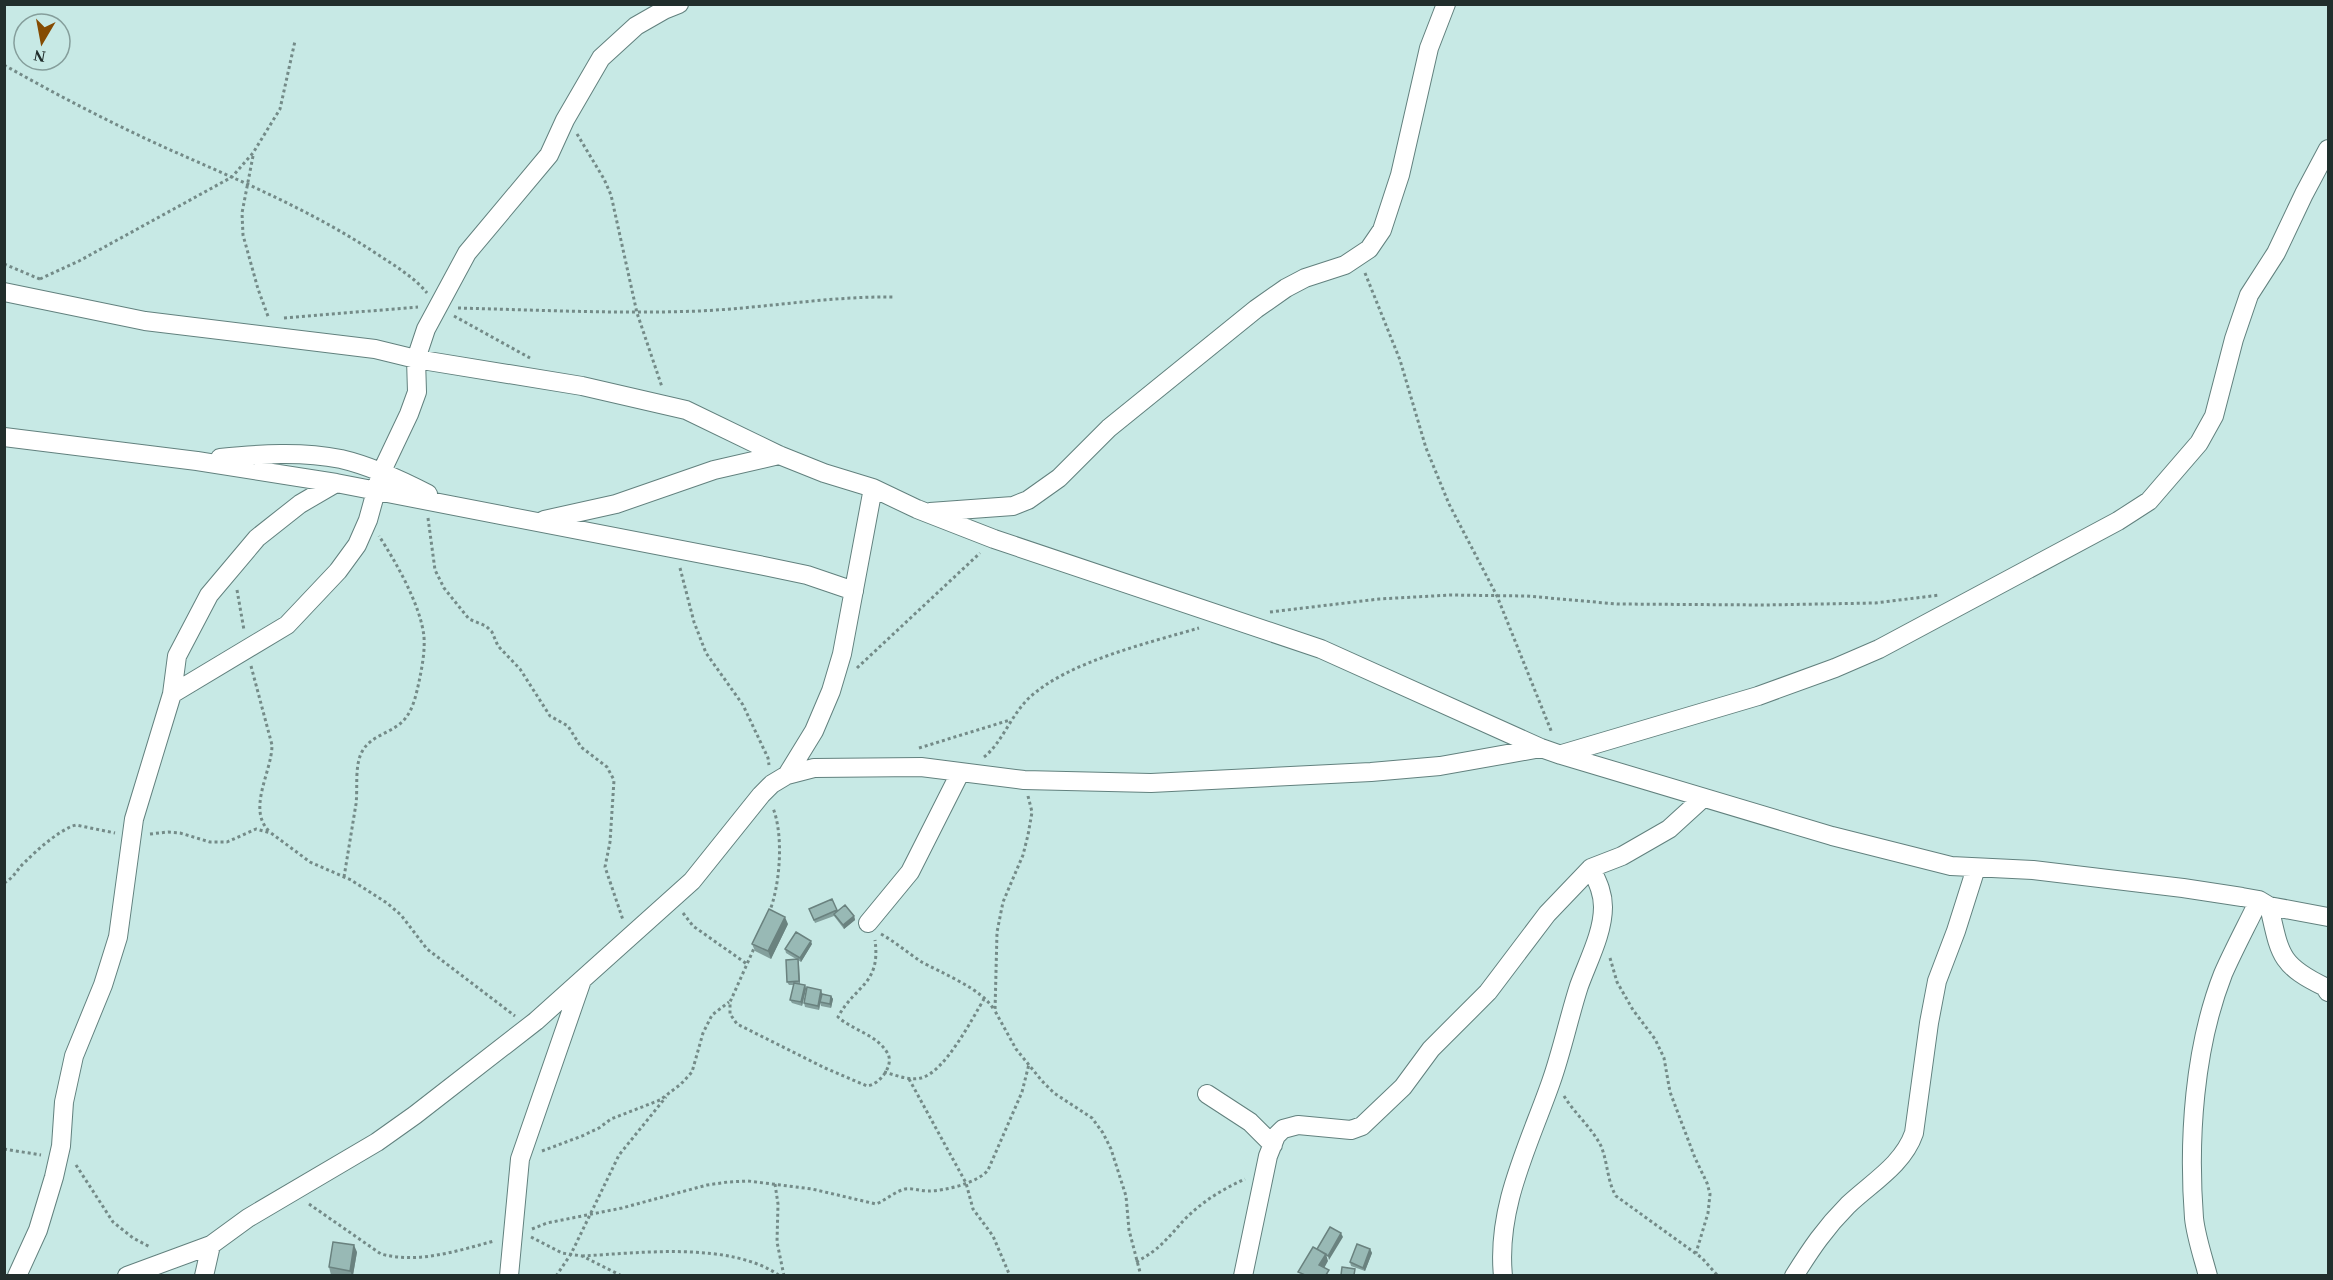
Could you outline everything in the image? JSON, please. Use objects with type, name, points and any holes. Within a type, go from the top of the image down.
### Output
[{"type":"street","points":[[172,694],[287,625],[325,586],[357,545],[367,522],[378,482],[417,392],[416,359],[426,329],[466,253],[549,155],[565,120],[601,58],[636,26],[663,10],[679,4]]},
{"type":"street","points":[[927,513],[1012,506],[1028,500],[1059,478],[1108,428],[1256,309],[1305,278],[1345,265],[1359,257],[1376,240],[1390,207],[1409,145],[1429,48],[1446,4]]},
{"type":"street","points":[[1561,755],[1758,696],[1868,654],[2118,521],[2149,501],[2199,443],[2214,416],[2234,339],[2249,295],[2276,253],[2328,149]]},
{"type":"street","points":[[4,292],[145,321],[375,349],[416,359],[582,386],[686,410],[779,455],[824,473],[873,488],[927,513],[994,539],[1321,649],[1561,755],[1703,798],[1900,854],[1951,866],[2033,870],[2101,877],[2264,903],[2328,917]]},
{"type":"street","points":[[4,437],[197,461],[342,484],[378,482],[449,505]]},
{"type":"street","points":[[197,461],[260,454],[303,454],[342,459],[378,482],[425,499],[807,575],[854,591]]},
{"type":"street","points":[[536,522],[616,504],[714,470],[779,455]]},
{"type":"street","points":[[342,484],[359,502],[367,522]]},
{"type":"street","points":[[17,1275],[39,1230],[59,1152],[67,1085],[74,1056],[103,984],[118,937],[138,804],[172,694],[177,656],[209,595],[257,538],[300,504],[342,484]]},
{"type":"street","points":[[127,1275],[172,1261],[211,1245],[248,1218],[377,1142],[528,1027],[581,983],[692,881],[776,783],[814,731],[831,691],[842,654],[873,488]]},
{"type":"street","points":[[776,783],[814,768],[879,766],[921,767],[1024,780],[1151,783],[1440,766],[1541,748]]},
{"type":"street","points":[[871,927],[910,872],[962,773]]},
{"type":"street","points":[[1243,1275],[1268,1156],[1283,1129],[1292,1126],[1351,1130],[1362,1126],[1403,1087],[1431,1049],[1488,992],[1547,914],[1591,868],[1622,856],[1669,829],[1703,798]]},
{"type":"street","points":[[1503,1275],[1501,1244],[1506,1212],[1525,1148],[1552,1077],[1566,1026],[1602,924],[1602,891],[1591,868]]},
{"type":"street","points":[[1794,1275],[1818,1237],[1848,1205],[1899,1160],[1910,1146],[1914,1133],[1937,981],[1956,932],[1976,868]]},
{"type":"street","points":[[2264,903],[2278,949],[2284,960],[2292,968],[2325,987],[2328,992]]},
{"type":"street","points":[[2208,1275],[2194,1220],[2193,1156],[2196,1078],[2206,1032],[2223,975],[2264,903]]},
{"type":"street","points":[[509,1275],[517,1233],[517,1178],[520,1159],[581,983]]},
{"type":"street","points":[[1207,1094],[1250,1122],[1273,1145]]},
{"type":"street","points":[[204,1275],[211,1245]]},
{"type":"path","points":[[40,279],[79,261],[232,177],[254,153],[280,109],[296,41]]},
{"type":"path","points":[[4,65],[63,99],[277,197],[350,236],[417,281],[438,307],[530,358]]},
{"type":"path","points":[[565,120],[582,140],[611,195],[637,313],[669,406]]},
{"type":"path","points":[[254,153],[242,213],[243,235],[269,319]]},
{"type":"path","points":[[1359,257],[1400,360],[1426,448],[1449,504],[1497,596],[1561,755]]},
{"type":"path","points":[[259,321],[438,307],[637,313],[757,308],[856,296],[895,297]]},
{"type":"path","points":[[425,499],[435,570],[439,580],[464,615],[486,626],[492,632],[498,646],[520,669],[550,716],[568,726],[581,747],[597,758],[612,774],[614,780],[610,842],[605,867],[628,939]]},
{"type":"path","points":[[344,877],[363,750],[374,739],[390,731],[404,720],[416,696],[424,660],[422,626],[411,597],[395,561],[367,522]]},
{"type":"path","points":[[854,671],[994,539]]},
{"type":"path","points":[[675,549],[694,622],[706,653],[743,705],[768,758],[776,783],[780,844],[772,906],[768,915]]},
{"type":"path","points":[[233,567],[247,649],[272,745],[259,808],[264,827],[310,862],[370,890],[401,915],[427,950],[528,1027]]},
{"type":"path","points":[[1266,613],[1379,599],[1450,595],[1527,596],[1617,604],[1765,605],[1875,603],[1945,594]]},
{"type":"path","points":[[962,773],[990,753],[1010,720],[1028,699],[1050,681],[1078,667],[1148,643],[1230,619]]},
{"type":"path","points":[[911,752],[1010,720]]},
{"type":"path","points":[[996,1015],[994,987],[998,921],[1003,902],[1023,855],[1032,812],[1024,780]]},
{"type":"path","points":[[4,883],[12,879],[34,853],[76,825],[133,838],[168,832],[186,834],[210,842],[227,842],[256,830],[271,833]]},
{"type":"path","points":[[671,899],[693,926],[747,964]]},
{"type":"path","points":[[871,927],[992,1005],[1016,1049],[1054,1094],[1092,1119],[1103,1133],[1112,1149],[1126,1196],[1129,1230],[1141,1275]]},
{"type":"path","points":[[756,943],[730,1002],[730,1014],[737,1024],[825,1068],[867,1086],[875,1085],[880,1082],[885,1072],[889,1061],[888,1055],[874,1040],[838,1017],[869,981],[873,972],[876,954],[871,927]]},
{"type":"path","points":[[1610,958],[1617,982],[1633,1010],[1655,1039],[1664,1058],[1670,1092],[1707,1183],[1710,1194],[1708,1213],[1696,1253]]},
{"type":"path","points":[[885,1072],[909,1079],[926,1076],[951,1052],[984,999]]},
{"type":"path","points":[[520,1159],[599,1128],[611,1119],[660,1100],[693,1072],[703,1033],[712,1015],[730,1002]]},
{"type":"path","points":[[287,1195],[315,1207],[381,1254],[401,1259],[453,1253],[547,1223],[707,1185],[748,1181],[775,1184],[832,1192],[876,1204],[909,1188],[940,1191],[984,1176],[1022,1092],[1029,1064]]},
{"type":"path","points":[[1552,1077],[1571,1109],[1590,1129],[1600,1145],[1611,1188],[1616,1196],[1696,1253],[1718,1275]]},
{"type":"path","points":[[909,1079],[966,1183],[973,1209],[993,1236],[1010,1275]]},
{"type":"path","points":[[556,1275],[571,1254],[619,1155],[670,1092]]},
{"type":"path","points":[[4,1149],[59,1152],[87,1178],[113,1222],[133,1238],[172,1261]]},
{"type":"path","points":[[1136,1262],[1154,1252],[1187,1217],[1213,1196],[1248,1178]]},
{"type":"path","points":[[775,1184],[778,1204],[777,1242],[782,1275]]},
{"type":"path","points":[[517,1233],[532,1237],[562,1253],[582,1256],[682,1251],[749,1261],[782,1275]]},
{"type":"path","points":[[582,1256],[622,1275]]},
{"type":"building","points":[[832,899],[837,910],[814,920],[809,909]]},
{"type":"building","points":[[845,905],[854,916],[843,925],[834,914]]},
{"type":"building","points":[[769,909],[785,917],[768,951],[752,944]]},
{"type":"building","points":[[796,932],[811,941],[800,958],[785,949]]},
{"type":"building","points":[[798,959],[799,981],[787,982],[786,960]]},
{"type":"building","points":[[794,983],[805,985],[801,1002],[790,1000]]},
{"type":"building","points":[[807,987],[821,990],[818,1006],[804,1003]]},
{"type":"building","points":[[822,994],[831,996],[830,1004],[820,1002]]},
{"type":"building","points":[[1330,1227],[1341,1233],[1328,1256],[1317,1249]]},
{"type":"building","points":[[333,1242],[354,1245],[350,1271],[329,1267]]},
{"type":"building","points":[[1357,1244],[1370,1249],[1363,1268],[1350,1262]]},
{"type":"building","points":[[1313,1247],[1326,1254],[1319,1265],[1329,1270],[1326,1275],[1305,1275],[1298,1272]]},
{"type":"building","points":[[1342,1267],[1355,1269],[1354,1275],[1341,1275]]}]
